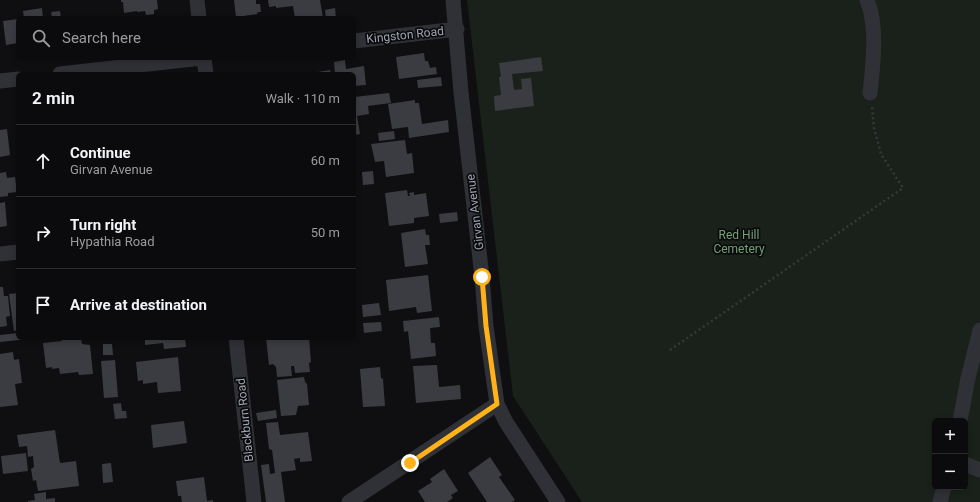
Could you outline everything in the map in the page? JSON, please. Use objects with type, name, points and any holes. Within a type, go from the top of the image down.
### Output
[{"type":"street","points":[[197,0],[199,16]]},
{"type":"street","name":"Girvan Avenue","points":[[453,0],[461,92],[482,277],[486,326],[497,404],[506,422],[558,502]]},
{"type":"street","points":[[867,0],[870,7],[874,57],[870,93]]},
{"type":"street","name":"Kingston Road","points":[[356,41],[456,29]]},
{"type":"street","points":[[78,72],[184,60]]},
{"type":"street","points":[[202,60],[206,72]]},
{"type":"street","points":[[0,81],[16,79]]},
{"type":"street","points":[[0,254],[16,252]]},
{"type":"street","points":[[961,418],[968,378],[980,330]]},
{"type":"street","name":"Blackburn Road","points":[[236,340],[254,502]]},
{"type":"street","points":[[349,502],[497,404]]},
{"type":"street","points":[[968,465],[980,470]]},
{"type":"street","points":[[940,502],[943,490]]},
{"type":"path","points":[[670,350],[903,188],[881,154],[874,128],[870,93]]},
{"type":"green space","name":"Red Hill Cemetery","points":[[467,0],[980,0],[980,502],[582,502],[513,396]]},
{"type":"building","points":[[121,0],[157,0],[158,9],[154,10],[154,14],[146,15],[145,11],[124,13],[123,2],[121,2]]},
{"type":"building","points":[[234,0],[256,0],[256,4],[260,4],[261,12],[258,12],[257,14],[236,16]]},
{"type":"building","points":[[268,0],[320,0],[323,16],[295,16],[293,6],[276,8],[276,6],[269,7]]},
{"type":"building","points":[[42,8],[43,16],[24,16],[23,11]]},
{"type":"building","points":[[335,8],[336,16],[326,16],[325,10]]},
{"type":"building","points":[[60,11],[61,16],[52,16],[51,12]]},
{"type":"building","points":[[16,19],[16,43],[6,45],[3,21]]},
{"type":"building","points":[[424,53],[425,61],[428,61],[430,68],[436,67],[437,74],[399,79],[396,57]]},
{"type":"building","points":[[541,57],[543,71],[512,74],[514,90],[522,89],[521,79],[531,78],[534,106],[495,111],[494,96],[501,95],[499,63]]},
{"type":"building","points":[[345,60],[346,69],[364,66],[366,85],[356,86],[356,72],[335,72],[334,62]]},
{"type":"building","points":[[330,70],[330,72],[318,72]]},
{"type":"building","points":[[441,77],[442,86],[418,88],[417,80]]},
{"type":"building","points":[[389,93],[391,103],[368,106],[369,114],[357,116],[360,134],[356,135],[356,97]]},
{"type":"building","points":[[415,100],[415,103],[419,103],[422,124],[448,120],[449,132],[409,138],[408,127],[392,129],[388,104]]},
{"type":"building","points":[[7,129],[10,155],[0,157],[0,130]]},
{"type":"building","points":[[394,131],[395,139],[379,141],[378,133]]},
{"type":"building","points":[[405,140],[407,154],[412,153],[414,173],[386,177],[384,161],[375,162],[371,144]]},
{"type":"building","points":[[373,171],[374,184],[363,185],[362,172]]},
{"type":"building","points":[[6,172],[7,178],[15,177],[16,192],[8,193],[8,196],[0,197],[0,173]]},
{"type":"building","points":[[407,190],[408,196],[410,196],[409,193],[414,192],[414,195],[426,193],[429,216],[414,218],[414,223],[389,226],[385,193]]},
{"type":"building","points":[[5,202],[7,226],[0,227],[0,203]]},
{"type":"building","points":[[457,212],[458,221],[440,223],[439,214]]},
{"type":"building","points":[[425,229],[426,235],[429,235],[430,245],[425,245],[428,264],[405,267],[401,233]]},
{"type":"building","points":[[428,275],[432,311],[417,313],[416,307],[389,311],[386,280]]},
{"type":"building","points":[[0,287],[3,287],[4,296],[8,296],[10,316],[6,317],[7,326],[0,327]]},
{"type":"building","points":[[16,293],[16,330],[14,331],[9,294]]},
{"type":"building","points":[[379,303],[381,315],[363,317],[362,305]]},
{"type":"building","points":[[439,317],[440,327],[430,328],[431,343],[435,343],[436,356],[411,359],[408,331],[404,332],[403,321]]},
{"type":"building","points":[[381,322],[382,331],[364,333],[363,323]]},
{"type":"building","points":[[16,333],[16,340],[19,340],[0,342],[0,335]]},
{"type":"building","points":[[81,340],[82,344],[90,345],[93,374],[79,375],[78,372],[60,374],[59,368],[46,368],[43,343]]},
{"type":"building","points":[[145,340],[185,340],[186,347],[164,349],[163,343],[145,345]]},
{"type":"building","points":[[266,340],[309,340],[311,362],[309,363],[310,372],[295,373],[294,366],[291,366],[292,376],[277,377],[276,367],[273,364],[269,365]]},
{"type":"building","points":[[103,344],[112,344],[113,355],[103,355]]},
{"type":"building","points":[[13,352],[14,360],[19,359],[22,383],[15,384],[18,405],[0,407],[0,354]]},
{"type":"building","points":[[178,357],[181,391],[158,393],[157,382],[143,384],[143,380],[138,381],[136,362]]},
{"type":"building","points":[[115,360],[118,397],[104,398],[101,361]]},
{"type":"building","points":[[437,365],[439,387],[460,385],[461,399],[416,403],[413,366]]},
{"type":"building","points":[[380,367],[381,378],[383,379],[385,406],[363,407],[360,369]]},
{"type":"building","points":[[304,377],[307,384],[309,405],[298,406],[296,415],[281,416],[277,380]]},
{"type":"building","points":[[121,403],[122,411],[126,411],[127,418],[115,419],[113,404]]},
{"type":"building","points":[[276,410],[277,418],[258,421],[256,413]]},
{"type":"building","points":[[184,421],[187,443],[153,448],[151,425]]},
{"type":"building","points":[[278,422],[280,435],[308,432],[312,461],[300,462],[300,458],[294,459],[296,470],[281,472],[285,502],[266,502],[261,465],[269,464],[270,474],[275,473],[272,450],[269,449],[266,423]]},
{"type":"building","points":[[55,430],[60,463],[76,461],[79,486],[38,491],[36,480],[33,481],[31,469],[34,467],[33,456],[28,457],[27,446],[19,447],[17,435]]},
{"type":"building","points":[[26,453],[28,471],[3,474],[1,456]]},
{"type":"building","points":[[490,457],[502,475],[499,477],[515,500],[512,502],[487,502],[468,473]]},
{"type":"building","points":[[111,463],[113,482],[103,483],[102,464]]},
{"type":"building","points":[[444,469],[458,491],[451,495],[453,498],[447,502],[425,502],[418,491],[432,482],[430,479]]},
{"type":"building","points":[[204,477],[207,501],[213,500],[213,502],[182,502],[181,496],[178,496],[176,481]]},
{"type":"building","points":[[46,492],[46,499],[55,498],[55,502],[28,502],[35,500],[34,494]]},
{"type":"route","points":[[410,463],[497,404],[486,326],[482,277]]}]
